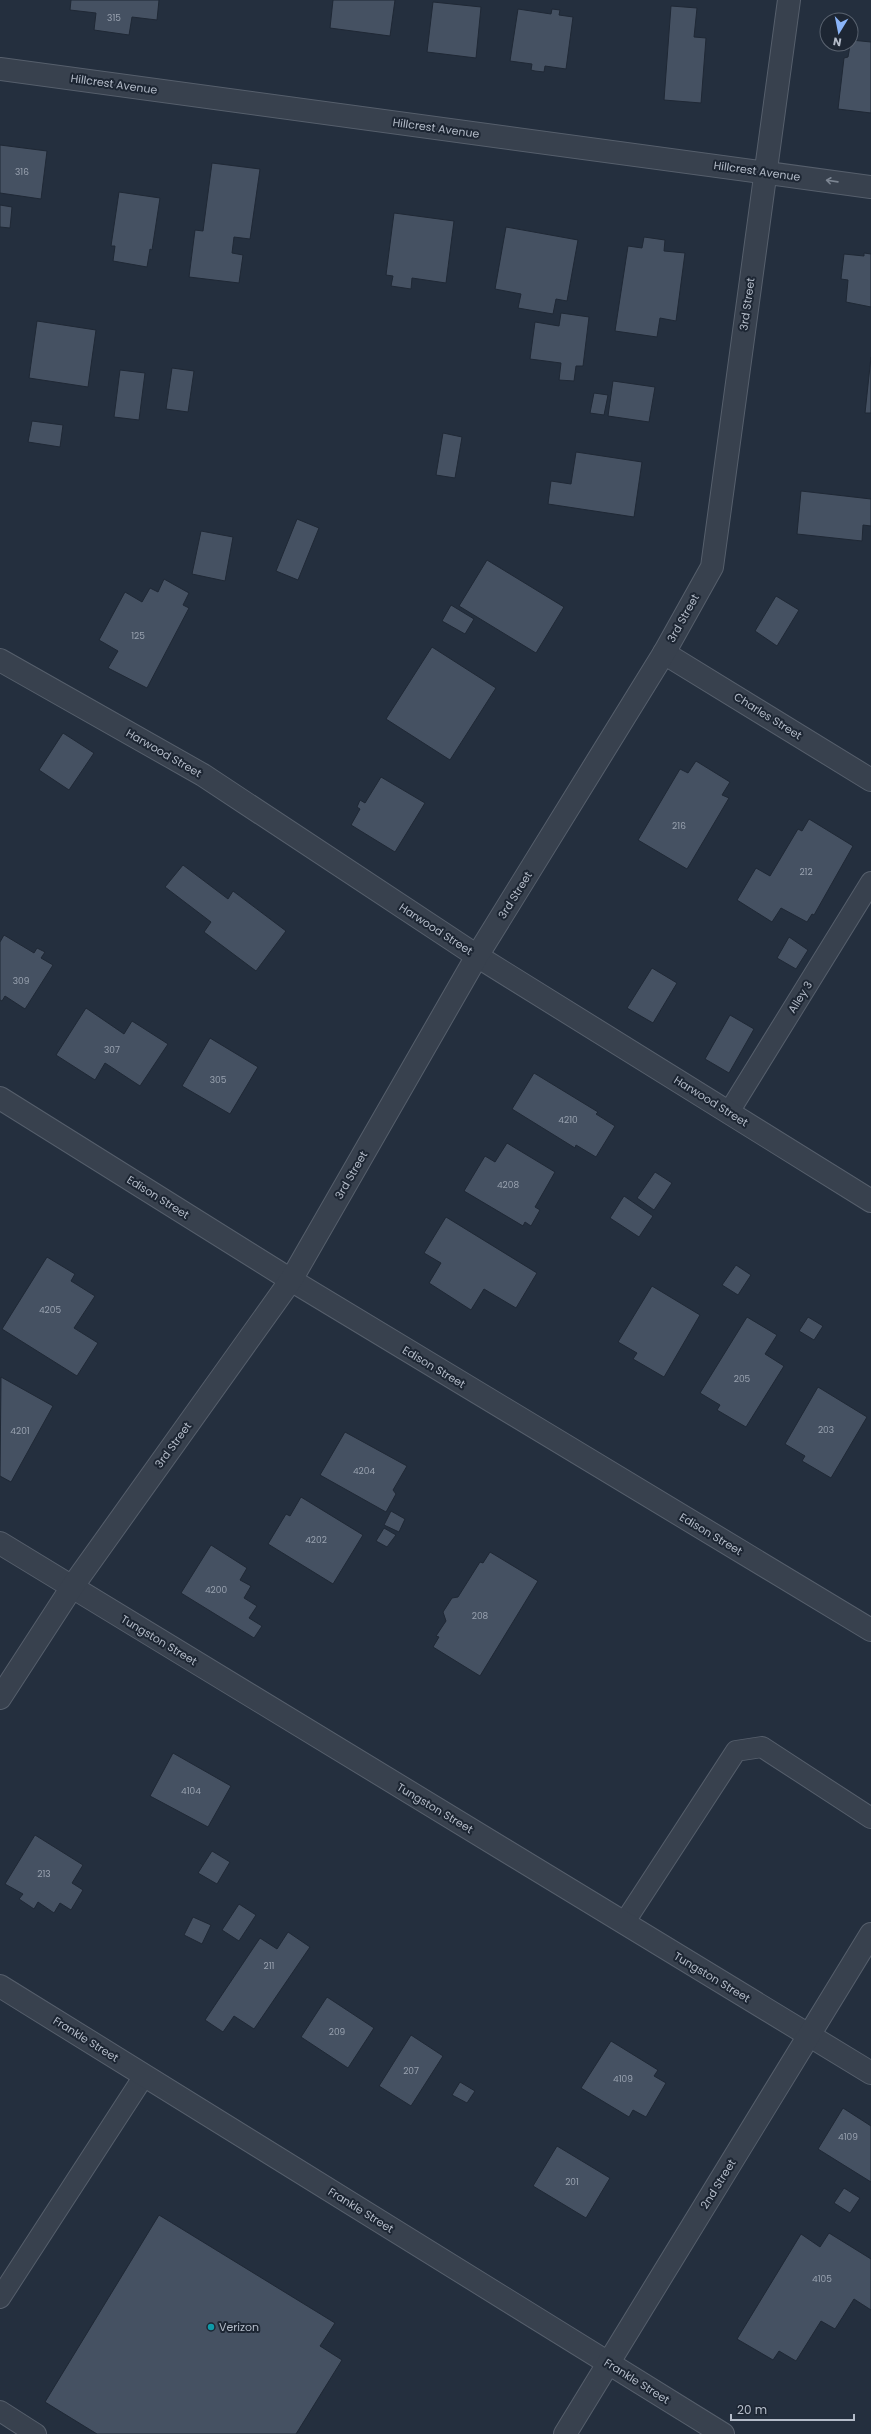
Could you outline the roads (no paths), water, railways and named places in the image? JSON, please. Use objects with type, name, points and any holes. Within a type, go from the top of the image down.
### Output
[{"type":"street","name":"3rd Street","points":[[0,1698],[72,1586],[291,1280],[477,956],[664,653],[712,567],[789,0]]},
{"type":"street","name":"Hillcrest Avenue","points":[[0,69],[871,187]]},
{"type":"street","name":"Charles Street","points":[[664,653],[871,780]]},
{"type":"street","name":"Harwood Street","points":[[0,660],[203,775],[477,956],[871,1200]]},
{"type":"street","name":"Edison Street","points":[[0,1098],[291,1280],[871,1630]]},
{"type":"street","name":"Tungston Street","points":[[0,1543],[871,2073]]},
{"type":"street","name":"2nd Street","points":[[565,2434],[810,2036],[871,1934]]},
{"type":"street","name":"Frankle Street","points":[[0,1986],[723,2434]]},
{"type":"lane","name":"Alley 3","points":[[728,1112],[871,882]]},
{"type":"lane","points":[[624,1924],[736,1751],[762,1747],[871,1818]]},
{"type":"lane","points":[[0,2298],[144,2076]]},
{"type":"lane","points":[[0,2411],[36,2434]]},
{"type":"place","name":"Verizon","points":[[211,2327]]}]
